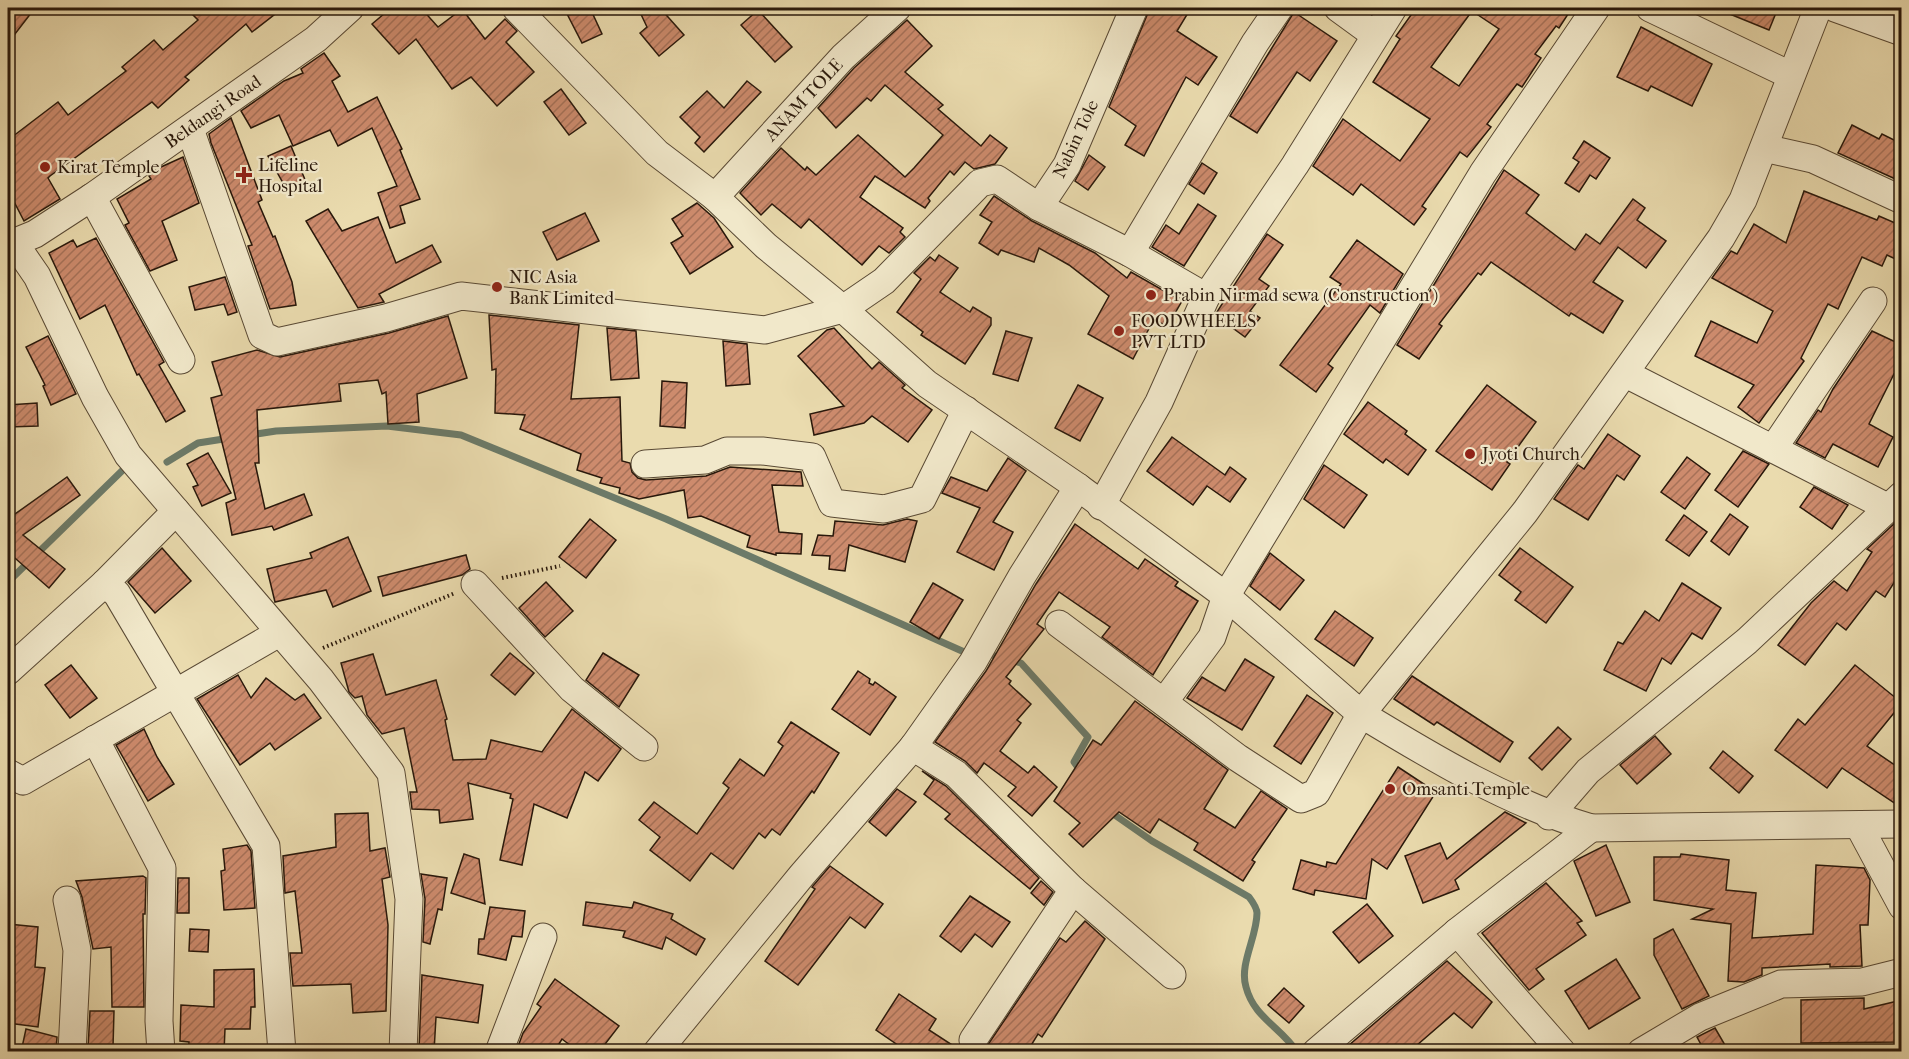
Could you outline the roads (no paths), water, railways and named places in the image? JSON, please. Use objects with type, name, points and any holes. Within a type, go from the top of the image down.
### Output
[{"type":"street","name":"Beldangi Road","points":[[10,243],[35,234],[92,197],[316,39],[350,8]]},
{"type":"street","points":[[516,8],[657,153],[715,197],[766,246],[843,309],[927,384],[1077,487],[1226,596],[1361,714],[1453,770],[1549,816],[1591,828],[1902,824]]},
{"type":"street","name":"ANAM TOLE","points":[[715,197],[843,57],[897,8]]},
{"type":"street","name":"Nabin Tole","points":[[1039,207],[1067,165],[1134,8]]},
{"type":"street","points":[[1130,253],[1255,43],[1279,8]]},
{"type":"street","points":[[1338,8],[1375,35]]},
{"type":"street","points":[[1101,506],[1159,402],[1206,297],[1295,165],[1393,8]]},
{"type":"street","points":[[1164,702],[1212,637],[1226,596],[1483,173],[1596,8]]},
{"type":"street","points":[[1650,8],[1790,75]]},
{"type":"street","points":[[1059,624],[1238,759],[1301,799],[1316,793],[1361,714],[1525,512],[1626,374],[1721,238],[1743,200],[1818,8]]},
{"type":"street","points":[[1835,8],[1902,33]]},
{"type":"street","points":[[190,129],[262,335],[277,342],[386,318],[460,296],[765,330],[843,309],[884,280],[980,183],[997,179],[1039,207],[1130,253],[1206,297]]},
{"type":"street","points":[[1764,148],[1813,159],[1902,200]]},
{"type":"street","points":[[92,197],[181,360]]},
{"type":"street","points":[[10,243],[38,276],[95,397],[128,455],[301,657],[392,773],[409,899],[404,1052]]},
{"type":"street","points":[[1773,449],[1873,301]]},
{"type":"street","points":[[1549,816],[1588,771],[1747,641],[1895,502],[1773,449],[1626,374]]},
{"type":"street","points":[[645,464],[705,459],[727,451],[762,451],[812,457],[832,503],[884,509],[922,499],[966,410]]},
{"type":"street","points":[[657,1052],[802,875],[913,747],[973,662],[1077,487]]},
{"type":"street","points":[[8,671],[105,583],[176,511]]},
{"type":"street","points":[[105,583],[117,594],[266,846],[282,1052]]},
{"type":"street","points":[[475,584],[572,689],[644,747]]},
{"type":"street","points":[[8,773],[23,781],[175,691],[204,678],[279,633]]},
{"type":"street","points":[[95,739],[162,868],[159,1021],[161,1052]]},
{"type":"street","points":[[913,747],[956,774],[1073,890],[1172,975]]},
{"type":"street","points":[[1859,826],[1902,906]]},
{"type":"street","points":[[1316,1051],[1457,932],[1591,828]]},
{"type":"street","points":[[973,1040],[1073,890]]},
{"type":"street","points":[[67,900],[77,950],[72,1052]]},
{"type":"street","points":[[1457,932],[1562,1052]]},
{"type":"street","points":[[498,1052],[543,937]]},
{"type":"street","points":[[1641,1052],[1700,1017],[1781,984],[1862,982],[1902,972]]},
{"type":"waterway","points":[[250,435],[276,431],[387,426],[461,435],[666,519],[962,651]]},
{"type":"waterway","points":[[167,462],[198,443],[230,438]]},
{"type":"waterway","points":[[8,582],[128,465]]},
{"type":"waterway","points":[[992,655],[1021,663],[1088,737],[1074,762],[1082,773]]},
{"type":"waterway","points":[[1109,811],[1152,841],[1249,897],[1257,913],[1246,960],[1244,978],[1246,987],[1261,1015],[1291,1043],[1297,1052]]},
{"type":"place","name":"Kirat Temple","points":[[45,167]]},
{"type":"place","name":"Lifeline Hospital","points":[[244,175]]},
{"type":"place","name":"NIC Asia Bank Limited","points":[[497,287]]},
{"type":"place","name":"Prabin Nirmad sewa (Construction )","points":[[1151,295]]},
{"type":"place","name":"FOODWHEELS PVT LTD","points":[[1119,331]]},
{"type":"place","name":"Jyoti Church","points":[[1470,454]]},
{"type":"place","name":"Omsanti Temple","points":[[1390,789]]}]
